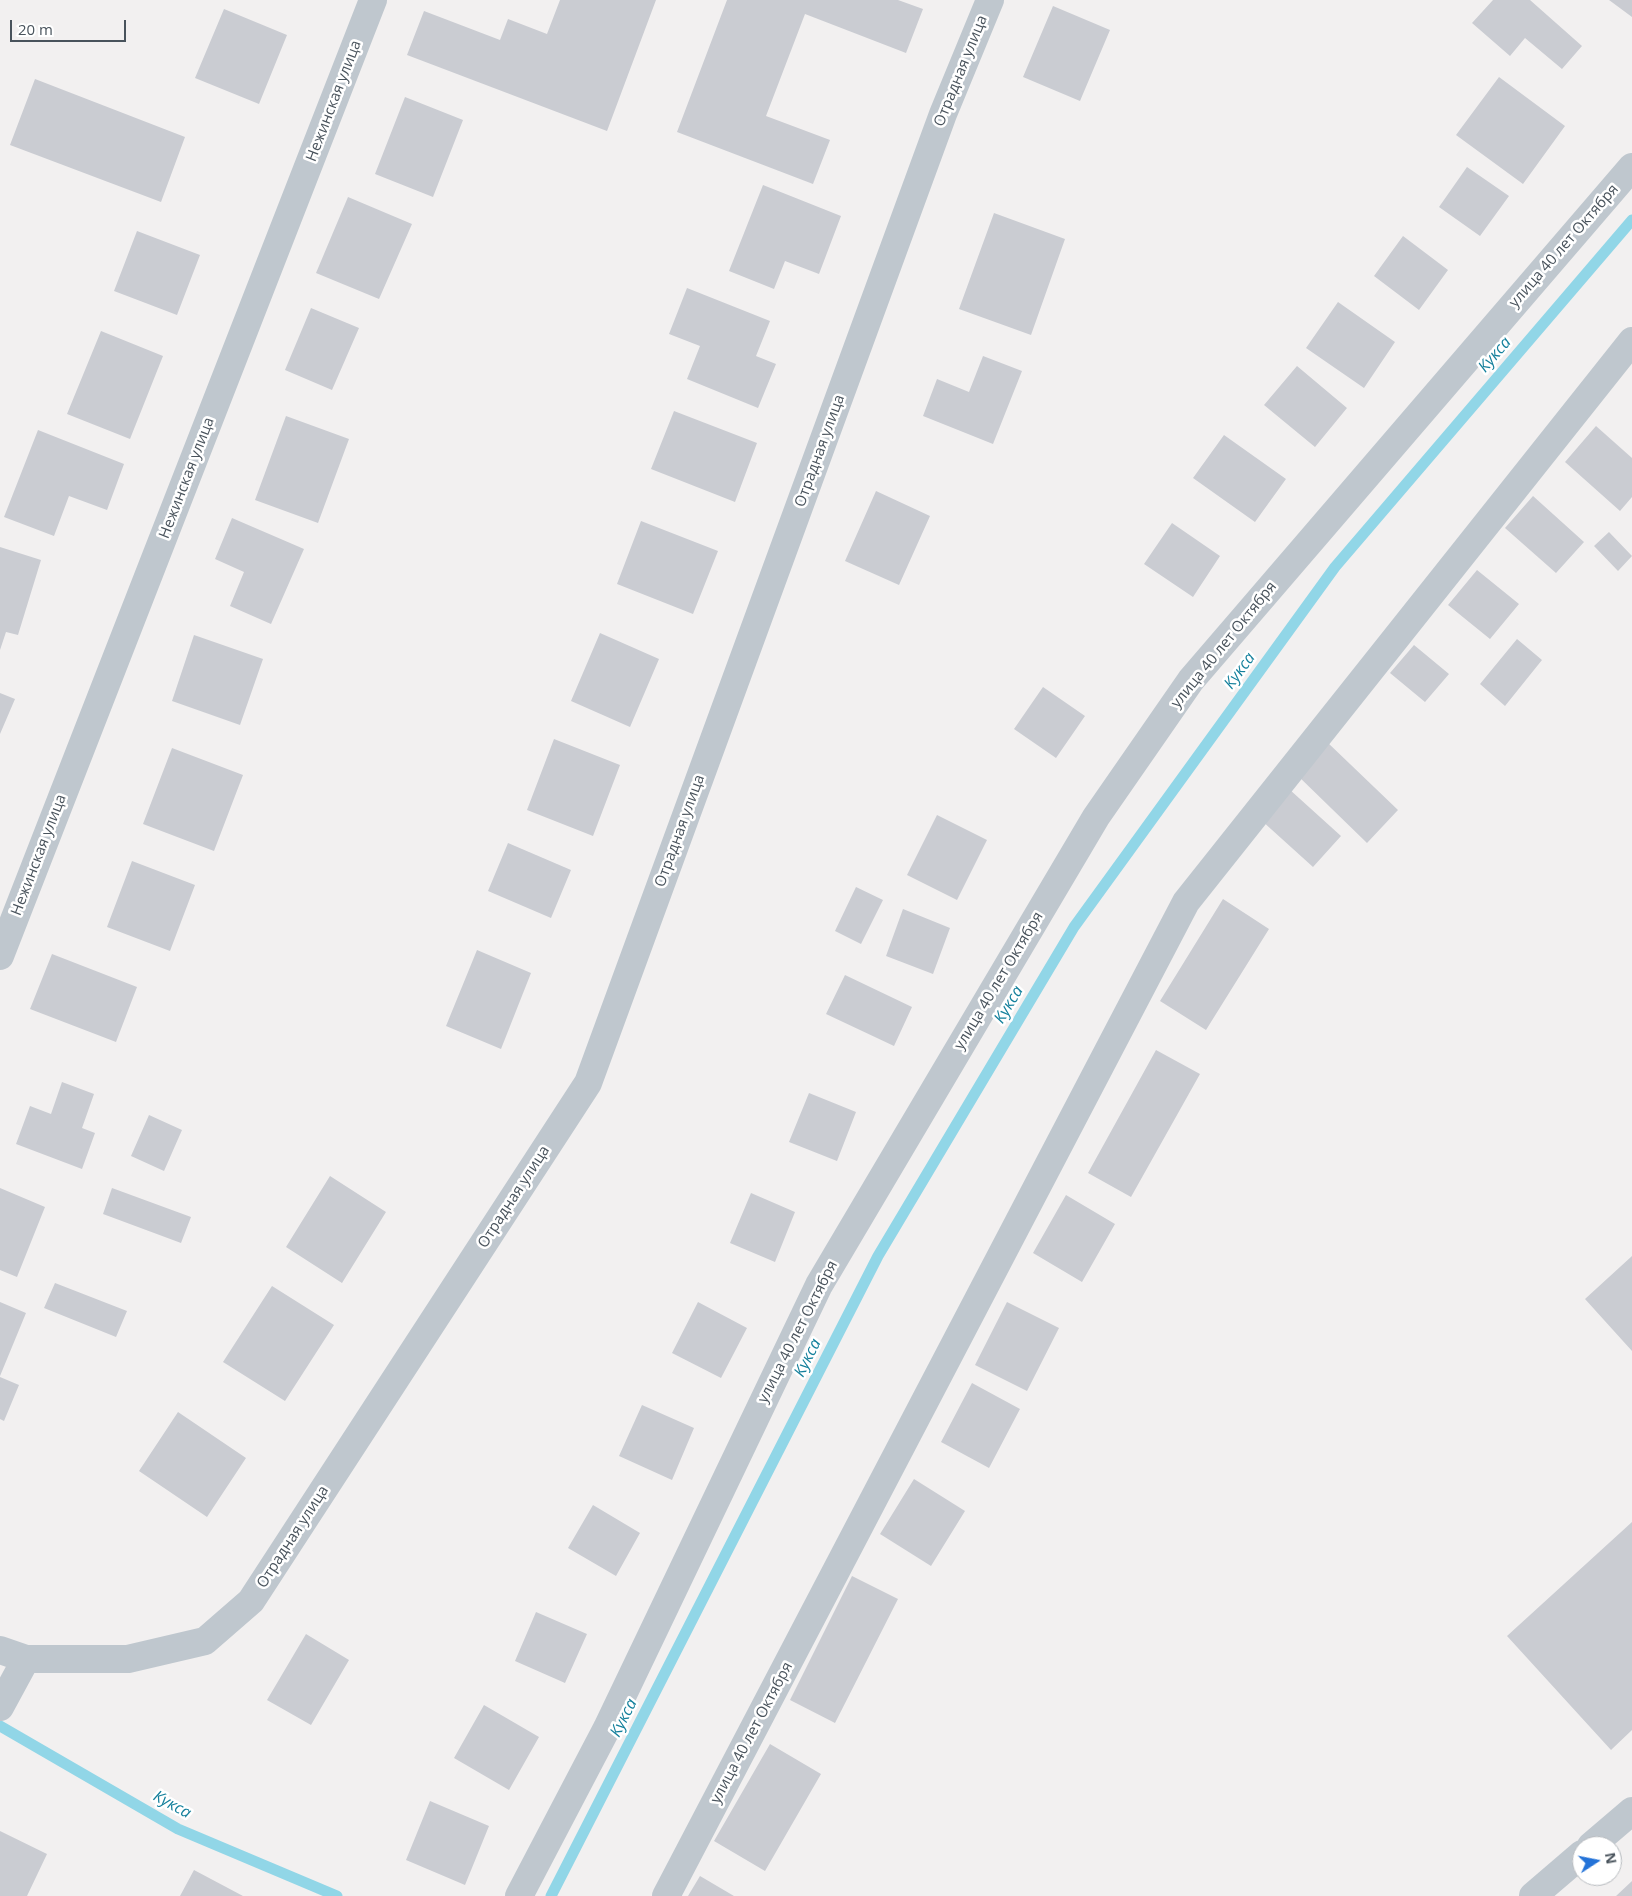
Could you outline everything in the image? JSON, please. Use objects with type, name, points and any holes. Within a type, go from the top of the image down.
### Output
[{"type":"street","name":"Нежинская улица","points":[[0,956],[373,0]]},
{"type":"street","name":"Отрадная улица","points":[[0,1650],[26,1658],[128,1659],[205,1641],[251,1601],[588,1083],[943,114],[990,0]]},
{"type":"street","name":"улица 40 лет Октября","points":[[519,1896],[607,1728],[818,1285],[1096,817],[1191,680],[1632,167]]},
{"type":"street","name":"улица 40 лет Октября","points":[[666,1896],[1186,902],[1632,341]]},
{"type":"street","points":[[0,1707],[26,1658]]},
{"type":"street","points":[[1603,1836],[1632,1811]]},
{"type":"street","points":[[1533,1896],[1572,1863]]},
{"type":"building","points":[[560,0],[656,0],[607,131],[407,55],[424,11],[500,40],[508,19],[547,34]]},
{"type":"building","points":[[727,0],[898,0],[923,9],[906,53],[805,14],[766,116],[830,140],[813,184],[677,132]]},
{"type":"building","points":[[1493,0],[1530,0],[1582,46],[1562,69],[1525,38],[1510,56],[1472,23]]},
{"type":"building","points":[[1609,0],[1632,0],[1632,17]]},
{"type":"building","points":[[1053,6],[1110,30],[1080,101],[1023,77]]},
{"type":"building","points":[[224,9],[287,35],[259,104],[195,78]]},
{"type":"building","points":[[1499,77],[1565,126],[1523,184],[1456,135]]},
{"type":"building","points":[[35,79],[185,137],[161,202],[10,145]]},
{"type":"building","points":[[405,97],[463,120],[433,197],[375,174]]},
{"type":"building","points":[[1467,167],[1509,196],[1480,236],[1439,207]]},
{"type":"building","points":[[763,185],[841,216],[819,274],[785,261],[774,289],[729,271]]},
{"type":"building","points":[[348,197],[412,224],[379,299],[316,273]]},
{"type":"building","points":[[994,213],[1065,239],[1031,335],[959,309]]},
{"type":"building","points":[[137,231],[200,255],[177,315],[114,291]]},
{"type":"building","points":[[1403,236],[1448,270],[1419,310],[1374,276]]},
{"type":"building","points":[[687,288],[770,321],[756,356],[776,364],[758,408],[687,379],[700,346],[669,334]]},
{"type":"building","points":[[1338,302],[1395,342],[1364,388],[1306,348]]},
{"type":"building","points":[[311,308],[359,328],[332,390],[285,370]]},
{"type":"building","points":[[101,331],[163,356],[130,439],[67,414]]},
{"type":"building","points":[[983,356],[1022,371],[993,444],[923,416],[937,379],[969,392]]},
{"type":"building","points":[[1297,366],[1347,408],[1315,447],[1264,405]]},
{"type":"building","points":[[674,411],[757,443],[735,502],[651,469]]},
{"type":"building","points":[[286,416],[349,439],[318,523],[255,500]]},
{"type":"building","points":[[1596,426],[1632,458],[1632,497],[1620,511],[1565,462]]},
{"type":"building","points":[[38,430],[124,464],[107,510],[69,496],[54,536],[4,517]]},
{"type":"building","points":[[1224,435],[1286,479],[1255,522],[1193,478]]},
{"type":"building","points":[[876,491],[930,516],[899,585],[845,561]]},
{"type":"building","points":[[1533,496],[1584,542],[1556,573],[1505,528]]},
{"type":"building","points":[[232,518],[304,549],[271,624],[230,606],[244,572],[215,559]]},
{"type":"building","points":[[641,521],[718,551],[693,614],[617,584]]},
{"type":"building","points":[[1172,523],[1220,556],[1193,597],[1144,564]]},
{"type":"building","points":[[1609,532],[1632,556],[1618,571],[1594,546]]},
{"type":"building","points":[[0,547],[41,560],[18,635],[6,632],[0,650]]},
{"type":"building","points":[[1477,570],[1519,604],[1490,639],[1448,605]]},
{"type":"building","points":[[600,633],[659,659],[630,727],[571,701]]},
{"type":"building","points":[[194,635],[263,659],[240,725],[172,701]]},
{"type":"building","points":[[1517,639],[1542,660],[1505,706],[1480,684]]},
{"type":"building","points":[[1414,645],[1449,674],[1425,702],[1390,673]]},
{"type":"building","points":[[1043,687],[1085,716],[1056,758],[1014,729]]},
{"type":"building","points":[[0,693],[15,699],[0,734]]},
{"type":"building","points":[[554,739],[620,765],[593,836],[527,810]]},
{"type":"building","points":[[1326,741],[1398,810],[1367,843],[1295,773]]},
{"type":"building","points":[[172,748],[243,775],[214,851],[143,824]]},
{"type":"building","points":[[1289,789],[1341,836],[1313,867],[1261,820]]},
{"type":"building","points":[[937,815],[987,840],[957,900],[907,875]]},
{"type":"building","points":[[508,843],[571,870],[551,918],[488,891]]},
{"type":"building","points":[[132,861],[195,885],[170,951],[107,927]]},
{"type":"building","points":[[856,887],[883,900],[861,944],[835,931]]},
{"type":"building","points":[[1223,899],[1269,929],[1206,1030],[1160,1001]]},
{"type":"building","points":[[903,909],[950,928],[933,974],[886,956]]},
{"type":"building","points":[[477,950],[531,973],[501,1049],[446,1026]]},
{"type":"building","points":[[52,954],[137,987],[116,1042],[30,1009]]},
{"type":"building","points":[[845,975],[912,1007],[894,1046],[826,1014]]},
{"type":"building","points":[[1156,1050],[1200,1074],[1131,1197],[1088,1173]]},
{"type":"building","points":[[62,1082],[94,1094],[82,1128],[95,1133],[82,1169],[16,1144],[30,1106],[51,1114]]},
{"type":"building","points":[[809,1093],[856,1112],[837,1161],[789,1142]]},
{"type":"building","points":[[149,1115],[182,1130],[164,1171],[131,1156]]},
{"type":"building","points":[[330,1176],[386,1212],[342,1283],[286,1247]]},
{"type":"building","points":[[0,1188],[45,1207],[17,1277],[0,1270]]},
{"type":"building","points":[[112,1188],[191,1217],[181,1243],[103,1214]]},
{"type":"building","points":[[751,1193],[795,1212],[775,1262],[730,1243]]},
{"type":"building","points":[[1066,1195],[1115,1224],[1082,1282],[1033,1253]]},
{"type":"building","points":[[1632,1256],[1632,1351],[1585,1299]]},
{"type":"building","points":[[55,1283],[127,1311],[116,1337],[44,1308]]},
{"type":"building","points":[[272,1286],[334,1325],[285,1401],[223,1362]]},
{"type":"building","points":[[0,1302],[26,1313],[0,1376]]},
{"type":"building","points":[[698,1302],[747,1328],[721,1378],[672,1353]]},
{"type":"building","points":[[1007,1302],[1059,1328],[1027,1391],[975,1365]]},
{"type":"building","points":[[0,1377],[19,1385],[4,1421],[0,1419]]},
{"type":"building","points":[[972,1383],[1020,1409],[989,1468],[941,1442]]},
{"type":"building","points":[[642,1405],[694,1428],[672,1480],[619,1456]]},
{"type":"building","points":[[178,1412],[246,1458],[207,1517],[139,1471]]},
{"type":"building","points":[[914,1479],[965,1511],[931,1566],[880,1534]]},
{"type":"building","points":[[593,1505],[640,1533],[616,1576],[568,1548]]},
{"type":"building","points":[[1632,1522],[1632,1730],[1611,1750],[1507,1636]]},
{"type":"building","points":[[852,1576],[898,1599],[835,1723],[790,1700]]},
{"type":"building","points":[[536,1612],[587,1634],[565,1683],[515,1661]]},
{"type":"building","points":[[306,1634],[349,1660],[311,1725],[267,1700]]},
{"type":"building","points":[[484,1705],[539,1737],[509,1790],[454,1758]]},
{"type":"building","points":[[770,1744],[821,1774],[765,1871],[714,1841]]},
{"type":"building","points":[[430,1801],[489,1826],[465,1885],[406,1860]]},
{"type":"building","points":[[0,1831],[47,1854],[27,1896],[0,1896]]},
{"type":"building","points":[[194,1870],[243,1896],[180,1896]]},
{"type":"building","points":[[700,1876],[734,1896],[688,1896]]},
{"type":"building","points":[[1632,1881],[1632,1896],[1616,1896]]},
{"type":"waterway","name":"Кукса","points":[[551,1896],[878,1256],[1074,927],[1335,567],[1632,220]]},
{"type":"waterway","name":"Кукса","points":[[0,1726],[178,1829],[337,1896]]}]
